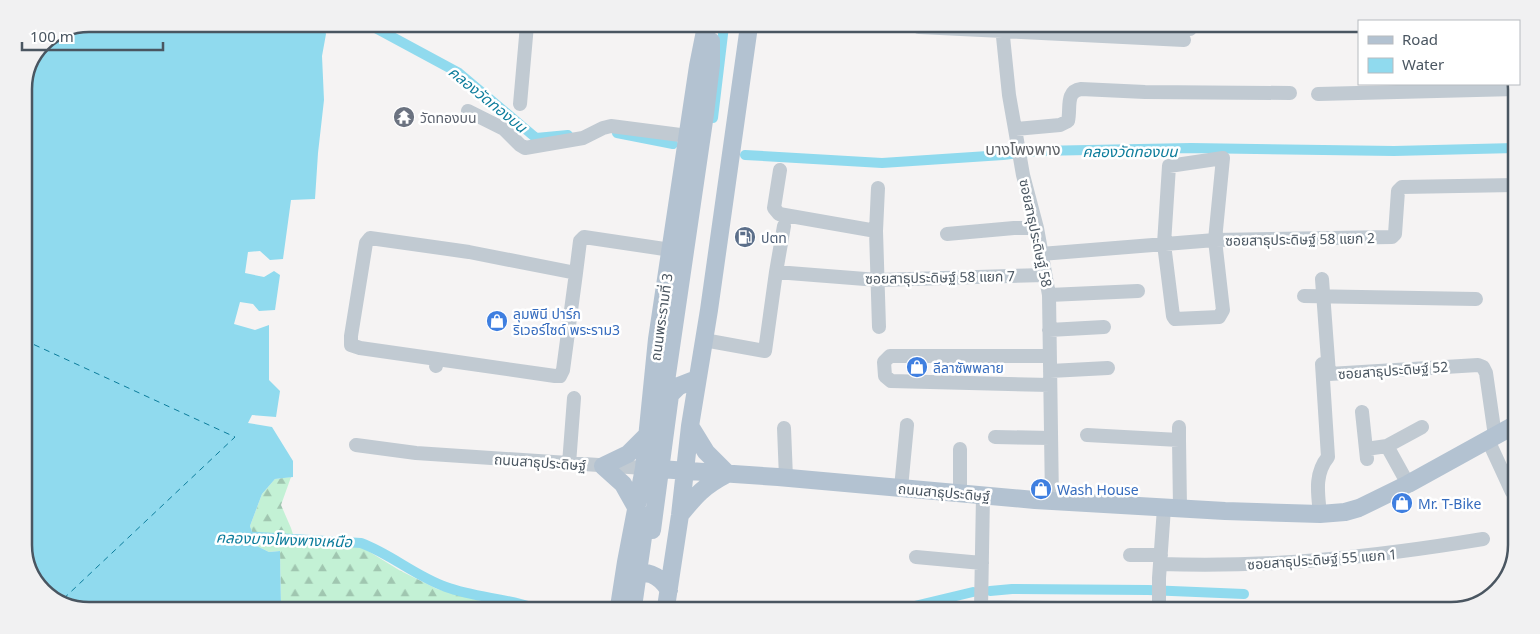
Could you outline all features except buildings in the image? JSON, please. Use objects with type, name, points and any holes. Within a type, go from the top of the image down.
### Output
[{"type":"main road","name":"ถนนพระรามที่ 3","points":[[620,602],[637,509],[652,469],[648,434],[657,339],[705,33]]},
{"type":"main road","name":"ถนนพระรามที่ 3","points":[[634,602],[705,114],[711,64],[711,33]]},
{"type":"main road","points":[[657,602],[726,117],[736,33]]},
{"type":"main road","points":[[667,602],[680,515],[690,426],[735,132],[748,33]]},
{"type":"main road","points":[[657,339],[664,347],[674,352],[687,354],[696,351],[703,341]]},
{"type":"main road","points":[[626,562],[646,551],[650,546],[652,469],[670,395],[679,386],[698,379]]},
{"type":"main road","points":[[680,515],[699,492],[713,481],[728,474],[706,452],[690,426]]},
{"type":"main road","name":"ถนนสาธุประดิษฐ์","points":[[652,469],[786,478],[1052,501],[1320,514],[1345,512],[1360,508],[1408,484],[1508,429]]},
{"type":"main road","points":[[637,509],[623,484],[603,466],[628,454],[648,434]]},
{"type":"main road","points":[[622,587],[632,577],[641,573],[655,575],[664,582],[669,590]]},
{"type":"street","points":[[520,104],[526,33]]},
{"type":"street","name":"ซอยสาธุประดิษฐ์ 58","points":[[1002,33],[1014,129],[1023,175],[1037,228],[1049,295],[1052,501]]},
{"type":"street","points":[[1014,129],[1060,125],[1068,121],[1071,94],[1075,90],[1081,89],[1290,94]]},
{"type":"street","points":[[1318,94],[1507,89]]},
{"type":"street","points":[[468,111],[504,129],[525,148],[576,140],[611,126],[688,136]]},
{"type":"street","points":[[1224,158],[1215,240],[1223,310],[1219,317],[1178,319],[1173,316],[1164,244],[1170,166],[1224,158]]},
{"type":"street","points":[[780,170],[774,208],[779,214],[876,231]]},
{"type":"street","name":"ซอยสาธุประดิษฐ์ 58 แยก 2","points":[[1042,254],[1215,240],[1392,237],[1396,234],[1398,191],[1402,187],[1507,185]]},
{"type":"street","points":[[878,188],[876,231],[879,327]]},
{"type":"street","points":[[703,341],[765,350],[784,226]]},
{"type":"street","points":[[947,234],[1014,228],[1037,228]]},
{"type":"street","points":[[576,273],[469,252],[370,238],[366,243],[351,345],[436,363],[560,376],[562,370],[576,273],[580,241],[584,237],[670,250]]},
{"type":"street","name":"ซอยสาธุประดิษฐ์ 58 แยก 7","points":[[776,272],[878,280],[1045,275]]},
{"type":"street","name":"ซอยสาธุประดิษฐ์ 52","points":[[1322,279],[1329,374],[1478,365],[1483,367],[1486,372],[1491,438]]},
{"type":"street","points":[[1049,295],[1138,291]]},
{"type":"street","points":[[1304,296],[1476,299]]},
{"type":"street","points":[[1049,330],[1104,327]]},
{"type":"street","points":[[1320,336],[1328,457],[1321,465],[1317,481],[1320,514]]},
{"type":"street","points":[[1050,356],[890,356],[884,362],[886,376],[892,381],[1050,378],[1108,368]]},
{"type":"street","points":[[569,464],[574,398]]},
{"type":"street","points":[[1362,412],[1366,454],[1387,446],[1422,427]]},
{"type":"street","points":[[901,488],[908,425]]},
{"type":"street","points":[[784,428],[786,478]]},
{"type":"street","points":[[1087,435],[1179,434],[1172,508],[1160,566],[1159,602]]},
{"type":"street","points":[[995,437],[1051,438]]},
{"type":"street","points":[[1491,438],[1508,481]]},
{"type":"street","name":"ถนนสาธุประดิษฐ์","points":[[356,445],[416,453],[652,469]]},
{"type":"street","points":[[1387,446],[1408,484]]},
{"type":"street","points":[[960,450],[960,493]]},
{"type":"street","points":[[981,602],[983,495]]},
{"type":"street","name":"ซอยสาธุประดิษฐ์ 55 แยก 1","points":[[1130,554],[1160,566],[1216,566],[1332,560],[1407,552],[1483,539]]},
{"type":"street","points":[[916,557],[982,563]]},
{"type":"green space","points":[[291,477],[281,505],[296,544],[360,546],[399,570],[437,589],[485,602],[281,602],[280,551],[269,552],[257,546],[250,526],[262,494],[275,479]]},
{"type":"water","points":[[89,33],[326,33],[322,56],[324,100],[315,199],[291,200],[283,259],[270,260],[260,251],[248,252],[245,273],[264,277],[274,271],[280,275],[275,310],[259,311],[253,304],[240,302],[234,324],[255,330],[269,325],[269,380],[280,391],[276,417],[252,415],[248,423],[272,427],[293,461],[293,477],[275,479],[262,494],[250,526],[257,546],[269,552],[280,551],[281,602],[82,601],[64,596],[49,585],[40,573],[34,559],[33,89],[34,78],[42,58],[49,49],[68,37]]},
{"type":"waterway","name":"คลองวัดทองบน","points":[[385,33],[459,73],[536,138],[568,135]]},
{"type":"waterway","points":[[713,118],[723,33]]},
{"type":"waterway","name":"คลองวัดทองบน","points":[[617,133],[673,144]]},
{"type":"waterway","name":"คลองวัดทองบน","points":[[745,155],[882,163],[1037,151],[1191,148],[1394,151],[1507,148]]},
{"type":"waterway","name":"คลองบางโพงพางเหนือ","points":[[240,536],[361,543],[446,587],[514,602]]},
{"type":"waterway","name":"คลองบางโพงพางเหนือ","points":[[990,591],[1012,589],[1148,590],[1244,594]]},
{"type":"waterway","name":"คลองบางโพงพางเหนือ","points":[[931,602],[973,592]]},
{"type":"ferry route","points":[[33,344],[235,437],[66,597]]},
{"type":"place","name":"วัดทองบน","points":[[404,117]]},
{"type":"place","name":"ปตท","points":[[745,237]]},
{"type":"place","name":"ลุมพินี ปาร์ก ริเวอร์ไซด์ พระราม3","points":[[497,321]]},
{"type":"place","name":"ลีลาซัพพลาย","points":[[917,367]]},
{"type":"place","name":"Wash House","points":[[1041,489]]},
{"type":"place","name":"Mr. T-Bike","points":[[1402,503]]},
{"type":"district","name":"บางโพงพาง","points":[[1023,149]]}]
